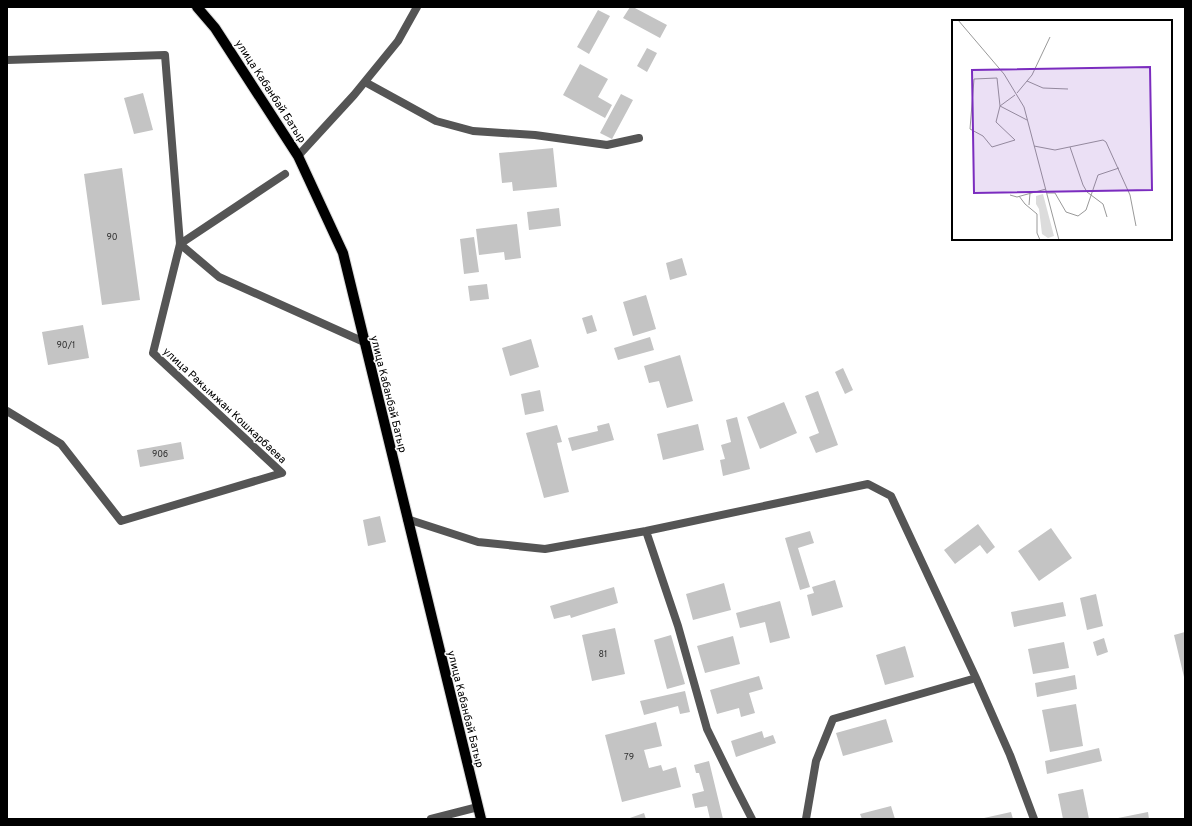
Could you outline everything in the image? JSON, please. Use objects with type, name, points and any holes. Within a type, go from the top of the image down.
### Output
[{"type":"main road","name":"улица Кабанбай Батыр","points":[[197,7],[215,28],[298,156],[343,253],[481,819]]},
{"type":"street","points":[[298,156],[364,82],[398,41],[416,7]]},
{"type":"street","name":"улица Ракымжан Кошкарбаева","points":[[7,60],[165,55],[180,244],[153,353],[282,473],[121,521],[61,444],[7,411]]},
{"type":"street","points":[[364,82],[436,121],[473,132],[535,135],[607,145],[639,138]]},
{"type":"street","points":[[285,174],[180,244],[219,277],[364,342]]},
{"type":"street","points":[[407,519],[478,542],[545,549],[646,531],[868,484],[891,496],[976,678],[1010,755],[1034,819]]},
{"type":"street","points":[[646,531],[678,626],[707,729],[752,819]]},
{"type":"street","points":[[806,819],[816,761],[833,719],[976,678]]},
{"type":"street","points":[[431,819],[478,807]]},
{"type":"building","points":[[630,7],[633,7],[667,25],[660,38],[623,18]]},
{"type":"building","points":[[598,10],[610,16],[589,54],[577,47]]},
{"type":"building","points":[[647,48],[657,53],[647,72],[637,66]]},
{"type":"building","points":[[580,64],[608,79],[598,97],[612,105],[605,118],[563,95]]},
{"type":"building","points":[[143,93],[153,130],[134,134],[124,98]]},
{"type":"building","points":[[621,94],[633,100],[612,139],[600,133]]},
{"type":"building","points":[[553,148],[557,187],[513,191],[512,182],[502,183],[499,153]]},
{"type":"building","points":[[122,168],[140,300],[102,305],[84,174]]},
{"type":"building","points":[[559,208],[561,226],[529,230],[527,212]]},
{"type":"building","points":[[517,224],[521,258],[505,260],[504,252],[479,255],[476,229]]},
{"type":"building","points":[[474,237],[479,272],[464,274],[460,239]]},
{"type":"building","points":[[682,258],[687,275],[670,280],[666,263]]},
{"type":"building","points":[[487,284],[489,299],[470,301],[468,286]]},
{"type":"building","points":[[646,295],[656,329],[633,336],[623,302]]},
{"type":"building","points":[[592,315],[597,331],[587,334],[582,318]]},
{"type":"building","points":[[83,325],[89,358],[48,365],[42,332]]},
{"type":"building","points":[[650,337],[654,350],[618,360],[614,348]]},
{"type":"building","points":[[531,339],[539,367],[510,376],[502,348]]},
{"type":"building","points":[[680,355],[693,401],[667,408],[659,381],[649,383],[644,366]]},
{"type":"building","points":[[843,368],[853,390],[845,394],[835,372]]},
{"type":"building","points":[[540,390],[544,411],[525,415],[521,394]]},
{"type":"building","points":[[818,391],[838,445],[816,453],[809,437],[819,433],[805,396]]},
{"type":"building","points":[[784,402],[797,433],[760,449],[747,417]]},
{"type":"building","points":[[737,417],[750,469],[723,476],[720,460],[725,459],[721,445],[731,442],[726,420]]},
{"type":"building","points":[[609,423],[614,440],[572,451],[568,438],[598,431],[597,426]]},
{"type":"building","points":[[698,424],[704,450],[663,460],[657,434]]},
{"type":"building","points":[[557,425],[562,442],[557,443],[569,492],[544,498],[526,433]]},
{"type":"building","points":[[181,442],[184,459],[140,467],[137,450]]},
{"type":"building","points":[[380,516],[386,542],[368,546],[363,520]]},
{"type":"building","points":[[978,524],[995,547],[987,554],[980,545],[955,564],[944,550]]},
{"type":"building","points":[[1051,528],[1072,558],[1039,581],[1018,551]]},
{"type":"building","points":[[810,531],[814,543],[798,548],[810,587],[800,590],[785,538]]},
{"type":"building","points":[[835,580],[843,607],[812,616],[807,595],[814,593],[812,587]]},
{"type":"building","points":[[724,583],[731,610],[693,620],[686,594]]},
{"type":"building","points":[[614,587],[618,603],[571,618],[570,615],[554,619],[550,606]]},
{"type":"building","points":[[1096,594],[1103,626],[1087,630],[1080,598]]},
{"type":"building","points":[[780,601],[790,638],[770,643],[765,622],[740,628],[736,613]]},
{"type":"building","points":[[1063,602],[1066,616],[1014,627],[1011,612]]},
{"type":"building","points":[[615,628],[625,674],[592,681],[582,635]]},
{"type":"building","points":[[1185,632],[1185,677],[1184,677],[1174,635]]},
{"type":"building","points":[[671,635],[685,684],[667,689],[654,640]]},
{"type":"building","points":[[733,636],[740,664],[705,673],[697,646]]},
{"type":"building","points":[[1104,638],[1108,652],[1097,656],[1093,642]]},
{"type":"building","points":[[1064,642],[1069,668],[1033,674],[1028,649]]},
{"type":"building","points":[[905,646],[914,677],[885,685],[876,655]]},
{"type":"building","points":[[1075,675],[1077,689],[1037,697],[1035,683]]},
{"type":"building","points":[[759,676],[763,689],[749,693],[755,713],[741,717],[739,708],[717,714],[710,690]]},
{"type":"building","points":[[685,691],[690,712],[680,714],[678,706],[644,715],[640,701]]},
{"type":"building","points":[[1076,704],[1083,746],[1050,752],[1042,710]]},
{"type":"building","points":[[886,719],[893,742],[843,756],[836,733]]},
{"type":"building","points":[[656,722],[662,746],[644,750],[649,768],[661,765],[663,771],[676,767],[681,787],[622,802],[605,735]]},
{"type":"building","points":[[762,731],[764,738],[773,735],[776,743],[736,757],[731,741]]},
{"type":"building","points":[[1099,748],[1102,761],[1047,774],[1045,761]]},
{"type":"building","points":[[709,761],[723,819],[710,819],[707,806],[695,808],[692,794],[704,791],[699,773],[696,773],[694,765]]},
{"type":"building","points":[[1083,789],[1089,819],[1063,819],[1058,794]]},
{"type":"building","points":[[891,806],[895,819],[862,819],[860,814]]},
{"type":"building","points":[[1011,812],[1013,819],[984,819],[984,818]]},
{"type":"building","points":[[1148,812],[1149,819],[1118,819],[1118,818]]},
{"type":"building","points":[[644,813],[646,819],[627,819]]}]
